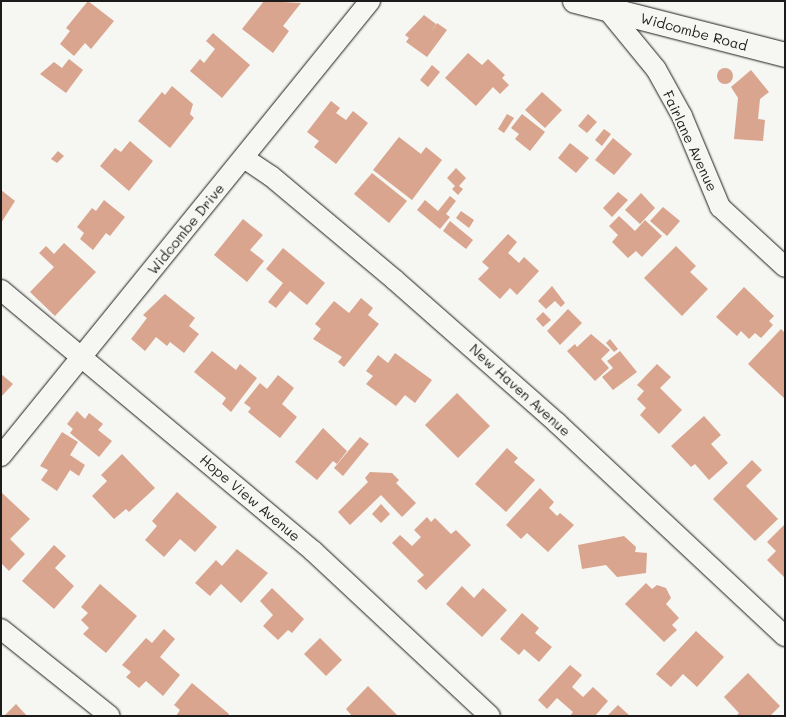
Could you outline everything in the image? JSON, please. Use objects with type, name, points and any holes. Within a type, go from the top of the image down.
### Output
[{"type":"street","name":"Widcombe Drive","points":[[1,456],[370,1]]},
{"type":"street","name":"Widcombe Road","points":[[575,1],[605,7],[785,55]]},
{"type":"street","name":"Fairlane Avenue","points":[[605,7],[656,69],[682,116],[720,207],[785,267]]},
{"type":"street","name":"New Haven Avenue","points":[[244,158],[271,176],[395,280],[558,423],[785,636]]},
{"type":"street","name":"Hope View Avenue","points":[[1,290],[313,551],[490,716]]},
{"type":"street","points":[[1,629],[110,716]]},
{"type":"building","points":[[88,1],[114,21],[91,49],[85,43],[74,56],[60,44],[70,31],[66,28]]},
{"type":"building","points":[[264,1],[301,3],[283,26],[289,31],[273,53],[242,29]]},
{"type":"building","points":[[424,15],[436,24],[431,33],[437,23],[447,30],[427,57],[406,42],[409,38],[405,35]]},
{"type":"building","points":[[213,33],[250,65],[222,98],[190,71],[200,59],[204,63],[215,49],[206,41]]},
{"type":"building","points":[[468,53],[482,65],[488,59],[505,75],[502,78],[509,85],[500,94],[493,87],[476,106],[445,78]]},
{"type":"building","points":[[69,59],[83,70],[66,93],[40,74],[54,62],[62,68]]},
{"type":"building","points":[[432,65],[440,72],[428,87],[420,80]]},
{"type":"building","points":[[725,68],[733,76],[725,84],[717,76]]},
{"type":"building","points":[[751,70],[769,92],[760,99],[758,119],[765,120],[763,141],[734,139],[738,98],[731,87]]},
{"type":"building","points":[[172,86],[193,104],[190,114],[194,118],[170,148],[138,121],[162,92],[165,95]]},
{"type":"building","points":[[542,92],[562,110],[545,128],[525,110]]},
{"type":"building","points":[[331,101],[340,108],[336,113],[346,120],[353,111],[368,123],[336,164],[314,147],[319,141],[307,132]]},
{"type":"building","points":[[507,114],[514,118],[504,133],[498,129]]},
{"type":"building","points":[[522,114],[545,132],[530,151],[515,139],[519,134],[511,128]]},
{"type":"building","points":[[588,114],[597,122],[587,133],[578,126]]},
{"type":"building","points":[[604,129],[611,134],[602,146],[595,140]]},
{"type":"building","points":[[399,137],[421,154],[426,147],[442,160],[412,200],[373,170]]},
{"type":"building","points":[[613,138],[632,154],[614,175],[595,160]]},
{"type":"building","points":[[130,141],[153,161],[129,191],[100,166],[115,148],[121,152]]},
{"type":"building","points":[[570,143],[589,158],[576,173],[558,158]]},
{"type":"building","points":[[58,151],[64,156],[57,163],[51,159]]},
{"type":"building","points":[[456,168],[466,178],[459,186],[463,189],[458,195],[452,189],[455,186],[447,178]]},
{"type":"building","points":[[372,173],[407,201],[389,223],[354,194]]},
{"type":"building","points":[[1,190],[15,201],[1,223]]},
{"type":"building","points":[[618,192],[628,200],[612,217],[603,208]]},
{"type":"building","points":[[641,193],[655,208],[640,224],[625,210]]},
{"type":"building","points":[[450,196],[456,201],[446,214],[450,217],[440,229],[417,210],[425,200],[438,211]]},
{"type":"building","points":[[104,200],[125,217],[110,236],[106,233],[93,250],[80,239],[84,233],[77,227],[92,208],[96,211]]},
{"type":"building","points":[[663,207],[680,221],[667,236],[650,221]]},
{"type":"building","points":[[461,211],[474,220],[469,228],[456,218]]},
{"type":"building","points":[[619,216],[635,231],[645,220],[662,236],[642,257],[636,251],[628,258],[612,242],[618,235],[609,226]]},
{"type":"building","points":[[243,219],[263,235],[250,250],[264,261],[247,282],[214,255]]},
{"type":"building","points":[[450,221],[473,240],[466,249],[443,231]]},
{"type":"building","points":[[508,234],[517,242],[508,253],[519,263],[524,257],[539,271],[517,295],[510,288],[500,299],[478,279],[489,268],[482,262]]},
{"type":"building","points":[[64,243],[96,272],[55,316],[30,292],[54,267],[39,253],[46,246],[54,254]]},
{"type":"building","points":[[676,246],[696,266],[690,272],[708,289],[682,316],[644,278]]},
{"type":"building","points":[[283,248],[325,283],[307,305],[290,291],[276,308],[268,302],[283,283],[266,269]]},
{"type":"building","points":[[552,286],[565,303],[561,307],[555,301],[546,309],[538,301]]},
{"type":"building","points":[[744,287],[774,316],[769,321],[773,325],[761,338],[755,333],[749,339],[741,331],[737,336],[716,317]]},
{"type":"building","points":[[165,294],[195,318],[189,326],[199,334],[184,353],[170,342],[167,346],[156,337],[145,351],[131,339],[147,318],[143,315]]},
{"type":"building","points":[[361,298],[373,308],[368,315],[379,324],[344,367],[338,362],[342,357],[313,339],[321,329],[315,324],[334,301],[349,313]]},
{"type":"building","points":[[568,309],[582,323],[560,345],[547,331]]},
{"type":"building","points":[[543,312],[551,320],[543,327],[536,319]]},
{"type":"building","points":[[781,329],[785,333],[785,399],[748,364]]},
{"type":"building","points":[[591,334],[610,350],[601,359],[609,368],[595,381],[567,351],[575,344],[577,347]]},
{"type":"building","points":[[610,339],[618,349],[614,352],[606,343]]},
{"type":"building","points":[[212,351],[236,370],[240,364],[257,378],[231,412],[222,404],[226,398],[194,372]]},
{"type":"building","points":[[620,351],[637,372],[613,390],[602,377],[613,368],[607,361]]},
{"type":"building","points":[[395,353],[432,380],[415,403],[405,395],[396,406],[366,384],[373,376],[366,371],[378,355],[388,363]]},
{"type":"building","points":[[657,364],[671,377],[660,388],[682,410],[659,434],[640,415],[646,408],[637,399],[644,391],[637,385]]},
{"type":"building","points":[[1,374],[13,384],[1,397]]},
{"type":"building","points":[[278,375],[294,388],[282,404],[297,417],[280,438],[248,412],[251,408],[244,403],[260,383],[267,389]]},
{"type":"building","points":[[457,393],[490,426],[458,458],[425,425]]},
{"type":"building","points":[[77,411],[85,419],[89,413],[103,424],[98,430],[112,441],[99,457],[70,433],[73,429],[67,424]]},
{"type":"building","points":[[704,416],[721,435],[711,444],[728,463],[709,480],[695,464],[691,467],[671,446]]},
{"type":"building","points":[[323,428],[347,451],[337,464],[333,461],[317,480],[295,462]]},
{"type":"building","points":[[62,432],[78,442],[70,455],[85,465],[79,476],[70,470],[57,491],[41,480],[48,470],[40,466]]},
{"type":"building","points":[[360,437],[369,444],[343,476],[334,468]]},
{"type":"building","points":[[507,448],[518,458],[514,462],[535,480],[506,512],[475,484]]},
{"type":"building","points":[[122,454],[155,488],[129,512],[126,509],[114,519],[92,496],[107,481],[101,475]]},
{"type":"building","points":[[752,460],[762,470],[746,486],[778,519],[755,541],[713,499]]},
{"type":"building","points":[[370,472],[392,473],[399,480],[396,483],[416,503],[402,517],[381,495],[350,525],[338,512],[368,482],[365,478]]},
{"type":"building","points":[[540,488],[554,502],[549,508],[557,516],[560,513],[574,525],[548,552],[527,533],[521,539],[506,525]]},
{"type":"building","points":[[1,492],[30,519],[10,539],[25,554],[9,571],[1,563]]},
{"type":"building","points":[[177,492],[217,527],[195,552],[180,539],[164,557],[145,540],[157,526],[152,521]]},
{"type":"building","points":[[381,504],[390,514],[381,523],[372,514]]},
{"type":"building","points":[[427,517],[431,522],[435,518],[451,534],[456,530],[471,545],[426,590],[417,581],[424,575],[392,543],[400,535],[412,546],[421,537],[414,530]]},
{"type":"building","points":[[785,524],[785,578],[767,560],[776,551],[767,542]]},
{"type":"building","points":[[624,536],[636,547],[635,552],[647,553],[646,573],[617,577],[606,565],[582,569],[578,545]]},
{"type":"building","points":[[54,545],[66,556],[55,568],[74,586],[54,609],[22,581]]},
{"type":"building","points":[[237,549],[268,573],[241,603],[221,584],[210,596],[195,583],[216,560],[222,566]]},
{"type":"building","points":[[646,583],[652,589],[657,585],[666,588],[671,598],[666,604],[679,618],[672,625],[677,630],[664,642],[625,604]]},
{"type":"building","points":[[100,584],[137,616],[106,653],[83,634],[89,628],[81,620],[88,613],[81,607]]},
{"type":"building","points":[[462,586],[474,598],[483,588],[507,610],[482,637],[446,604]]},
{"type":"building","points":[[272,588],[304,619],[292,633],[288,630],[278,640],[263,626],[273,615],[260,601]]},
{"type":"building","points":[[522,613],[539,628],[535,633],[552,647],[539,662],[524,649],[519,655],[500,639]]},
{"type":"building","points":[[164,629],[175,639],[160,657],[180,675],[163,696],[146,681],[139,688],[126,677],[131,672],[122,665],[146,638],[152,643]]},
{"type":"building","points":[[696,631],[724,657],[697,687],[683,674],[671,687],[656,674]]},
{"type":"building","points":[[320,638],[342,660],[326,676],[304,654]]},
{"type":"building","points":[[570,665],[582,675],[572,687],[583,697],[593,687],[608,701],[595,716],[570,716],[573,712],[557,698],[547,709],[538,700]]},
{"type":"building","points":[[748,673],[780,706],[770,716],[736,716],[739,713],[724,697]]},
{"type":"building","points":[[192,683],[229,714],[228,716],[176,716],[180,710],[174,705]]},
{"type":"building","points":[[368,686],[398,716],[352,716],[346,709]]},
{"type":"building","points":[[16,704],[27,716],[4,716]]},
{"type":"building","points":[[618,705],[630,716],[607,716]]}]
